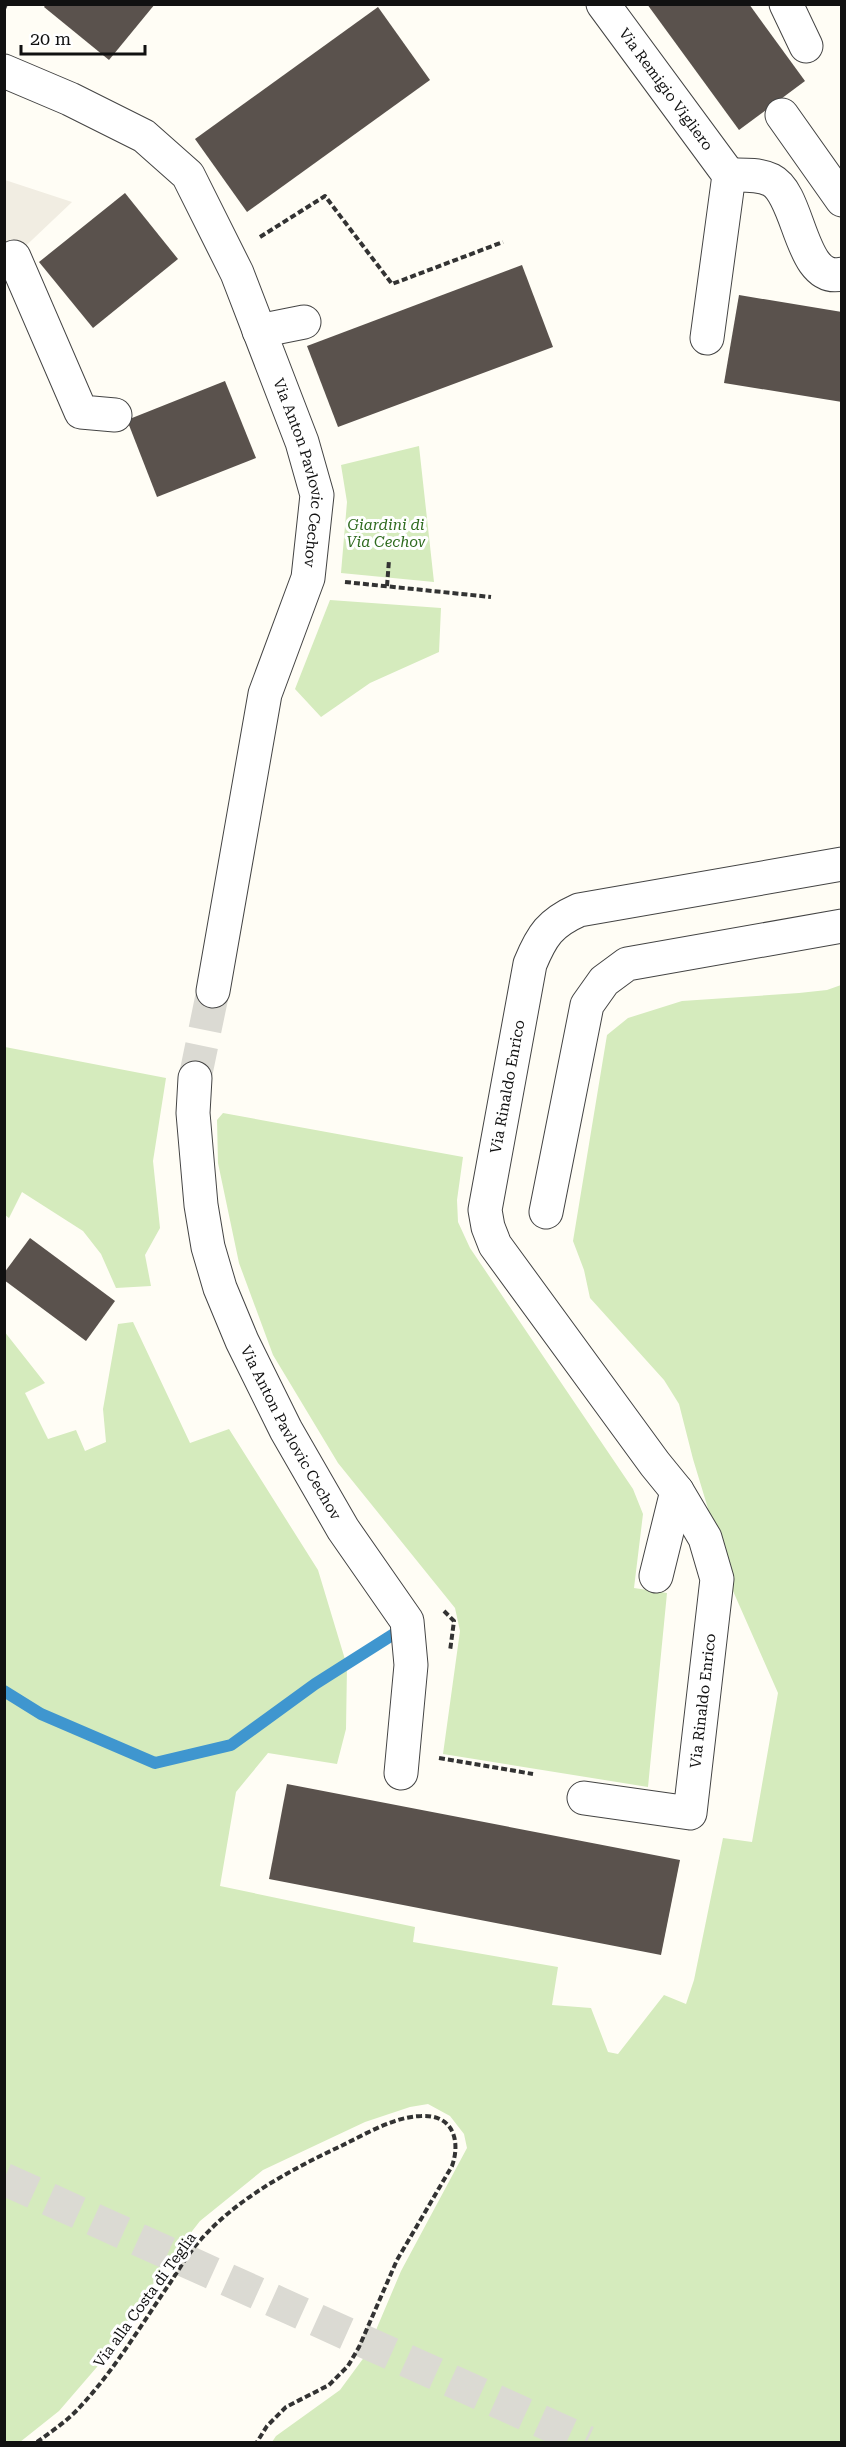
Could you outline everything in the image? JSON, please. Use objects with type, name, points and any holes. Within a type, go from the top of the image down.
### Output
[{"type":"street","name":"Via Remigio Vigliero","points":[[603,4],[729,175]]},
{"type":"street","points":[[786,4],[806,46]]},
{"type":"street","name":"Via Anton Pavlovic Cechov","points":[[4,71],[70,99],[144,136],[188,175],[229,257],[260,331],[302,442],[317,495],[308,578],[265,694],[213,991]]},
{"type":"street","points":[[782,115],[842,200]]},
{"type":"street","points":[[707,338],[729,175],[770,179],[783,188],[812,260],[822,272],[842,274]]},
{"type":"street","points":[[14,257],[81,412],[115,415]]},
{"type":"street","points":[[260,331],[304,322]]},
{"type":"street","name":"Via Rinaldo Enrico","points":[[584,1798],[690,1813],[717,1579],[705,1538],[677,1491],[495,1245],[488,1227],[485,1210],[530,964],[538,944],[551,926],[579,910],[842,864]]},
{"type":"street","points":[[546,1212],[587,1005],[604,981],[627,964],[842,926]]},
{"type":"street","name":"Via Anton Pavlovic Cechov","points":[[195,1078],[193,1113],[201,1205],[208,1247],[220,1288],[242,1341],[286,1430],[343,1529],[407,1621],[411,1665],[401,1773]]},
{"type":"street","points":[[656,1576],[677,1491]]},
{"type":"path","points":[[4,9],[6,4]]},
{"type":"path","points":[[229,257],[325,196],[392,284],[503,242]]},
{"type":"path","points":[[387,586],[389,560]]},
{"type":"path","points":[[308,578],[491,597]]},
{"type":"path","points":[[440,1606],[454,1621],[450,1655]]},
{"type":"path","points":[[439,1746],[437,1758],[533,1774]]},
{"type":"path","name":"Via alla Costa di Teglia","points":[[37,2442],[79,2409],[108,2373],[195,2246],[234,2207],[308,2161],[394,2121],[422,2115],[436,2118],[447,2124],[454,2135],[456,2144],[452,2166],[397,2260],[359,2347],[348,2366],[329,2385],[286,2407],[267,2426],[257,2442]]},
{"type":"green space","name":"Giardini di Via Cechov","points":[[419,446],[434,582],[341,573],[347,502],[341,465]]},
{"type":"green space","points":[[330,600],[441,608],[439,652],[370,683],[321,717],[295,689]]},
{"type":"green space","points":[[841,985],[841,2442],[272,2442],[276,2436],[340,2390],[365,2356],[401,2271],[467,2148],[464,2134],[450,2116],[428,2104],[410,2107],[365,2122],[263,2170],[200,2221],[164,2267],[109,2353],[59,2411],[20,2442],[5,2442],[4,1331],[45,1383],[25,1393],[48,1439],[76,1430],[85,1451],[106,1442],[103,1409],[118,1324],[133,1322],[190,1443],[229,1429],[318,1570],[347,1666],[346,1729],[337,1764],[268,1753],[236,1792],[220,1886],[415,1927],[413,1942],[558,1967],[552,2005],[591,2008],[608,2052],[618,2054],[664,1995],[686,2004],[694,1980],[723,1838],[752,1842],[778,1693],[733,1591],[693,1459],[679,1404],[664,1380],[590,1298],[584,1270],[573,1241],[607,1035],[628,1018],[682,1001],[799,993],[827,990]]},
{"type":"green space","points":[[5,1047],[166,1078],[153,1161],[160,1228],[145,1255],[151,1286],[116,1288],[101,1254],[83,1231],[22,1192],[9,1218],[5,1215]]},
{"type":"green space","points":[[223,1113],[463,1157],[457,1200],[458,1222],[470,1248],[633,1489],[643,1514],[634,1588],[667,1593],[648,1787],[443,1754],[460,1631],[455,1608],[338,1463],[273,1355],[239,1263],[218,1163],[217,1120]]},
{"type":"shaded area","points":[[5,180],[72,202],[14,257],[5,252]]},
{"type":"building","points":[[46,4],[155,4],[109,60],[44,7]]},
{"type":"building","points":[[647,4],[749,4],[805,81],[739,130]]},
{"type":"building","points":[[378,7],[430,80],[247,212],[195,139]]},
{"type":"building","points":[[125,193],[178,259],[93,328],[39,262]]},
{"type":"building","points":[[522,265],[553,347],[338,427],[307,346]]},
{"type":"building","points":[[739,295],[842,312],[842,402],[724,383]]},
{"type":"building","points":[[225,381],[256,458],[157,497],[127,420]]},
{"type":"building","points":[[30,1238],[115,1301],[86,1341],[4,1280],[4,1273]]},
{"type":"building","points":[[287,1784],[680,1860],[661,1955],[269,1879]]},
{"type":"waterway","points":[[4,1691],[41,1714],[155,1763],[231,1745],[315,1684],[397,1632]]},
{"type":"tunnel","points":[[195,1078],[213,991]]},
{"type":"tunnel","points":[[4,2179],[587,2442]]}]
